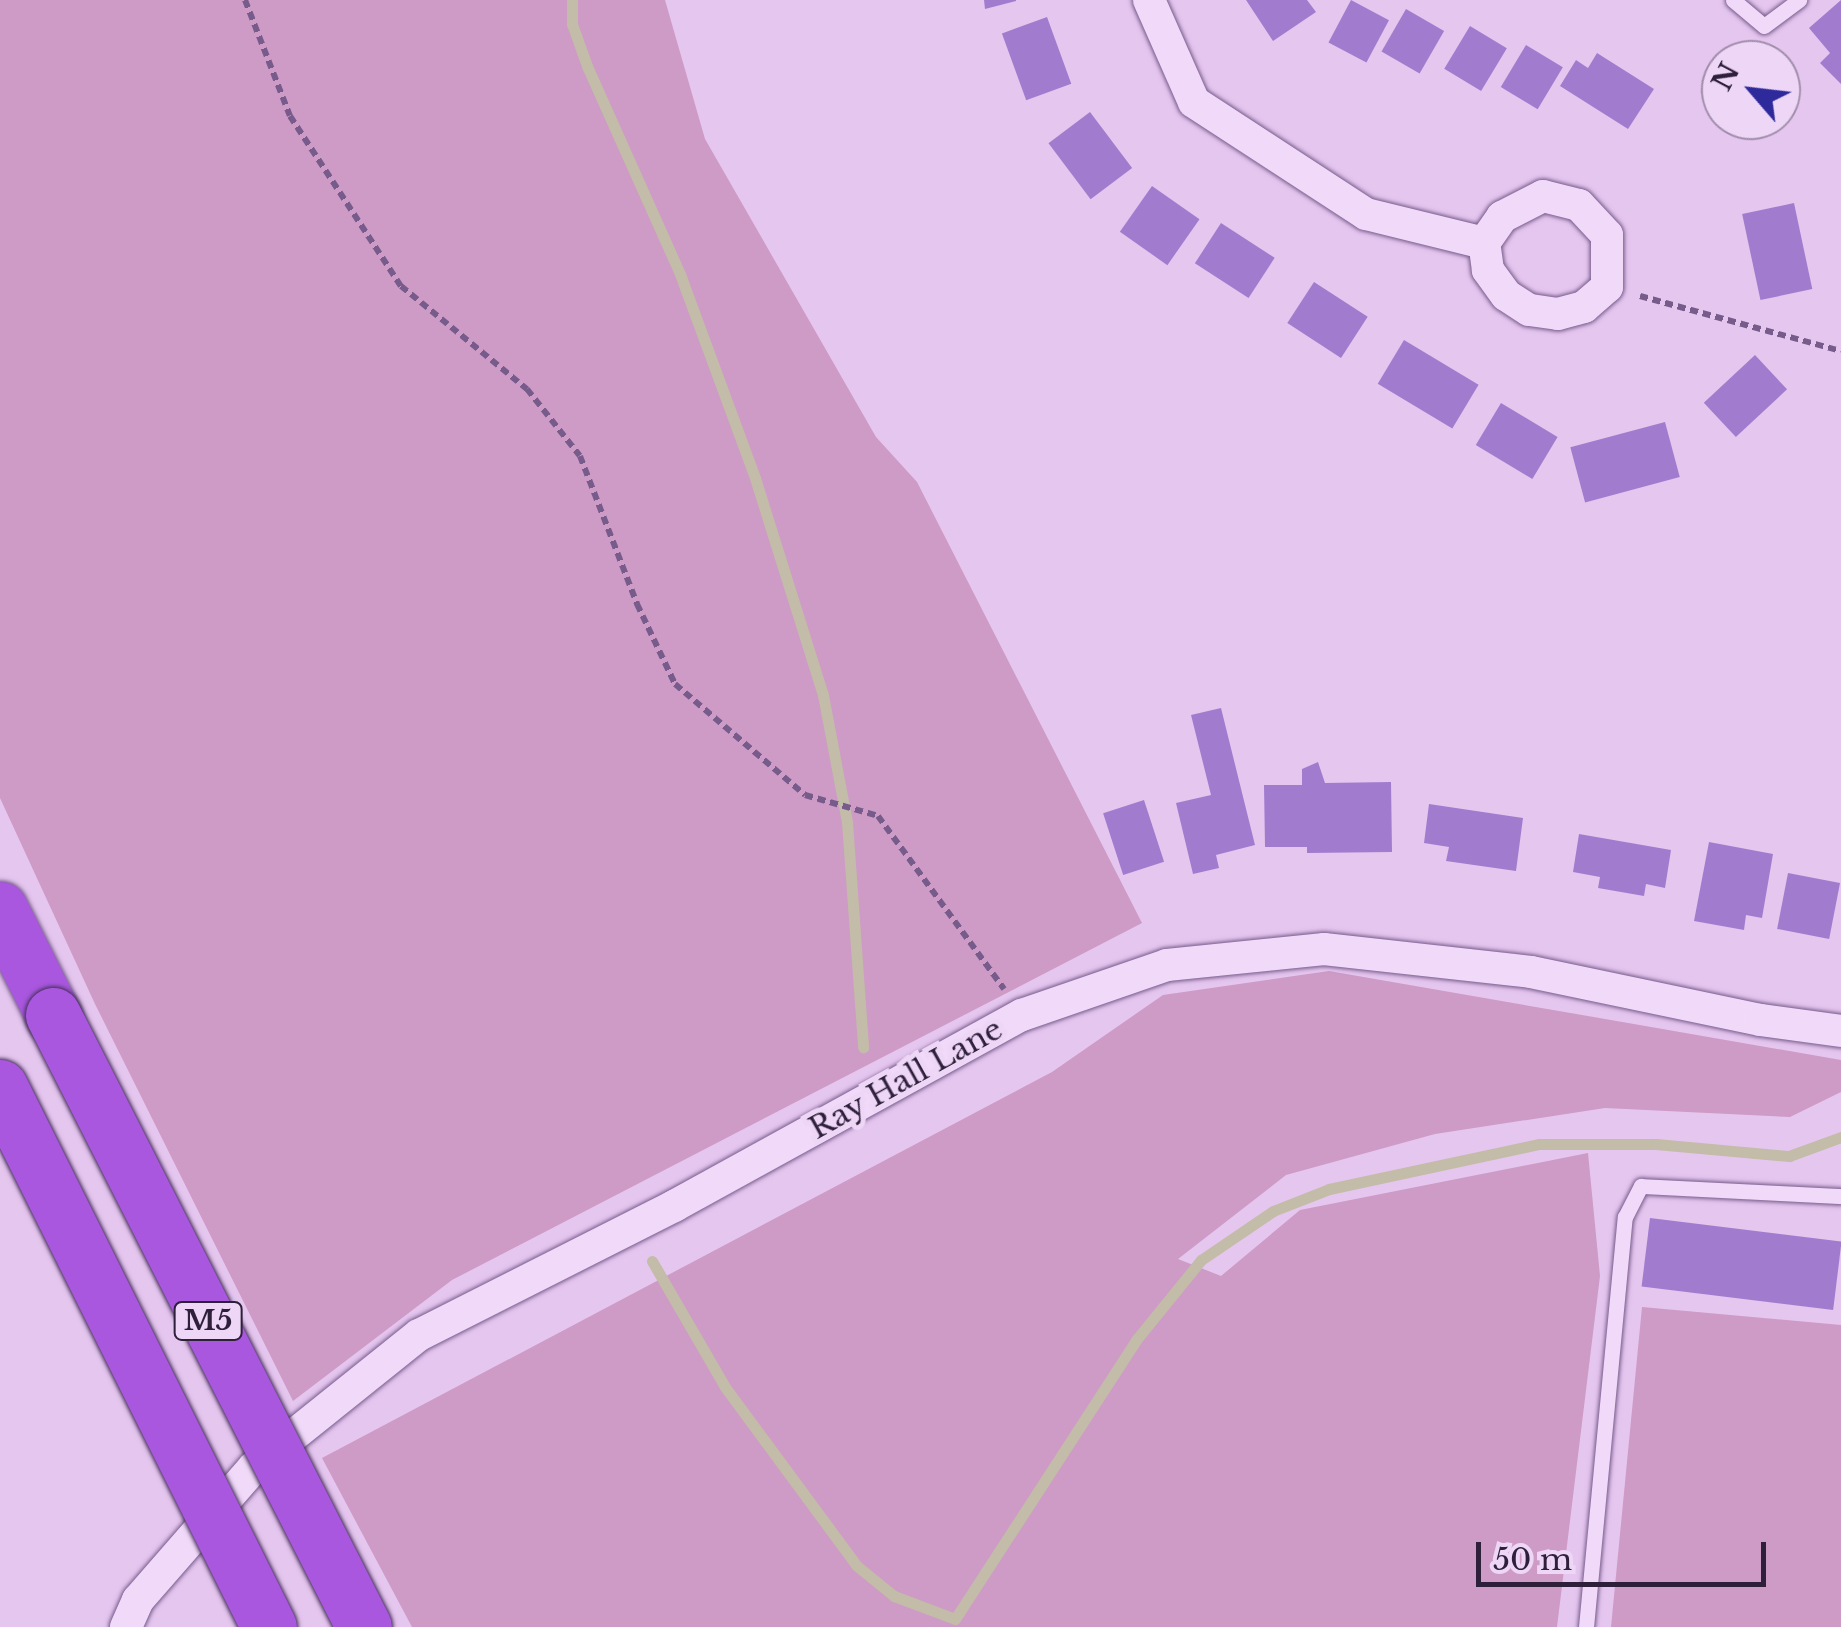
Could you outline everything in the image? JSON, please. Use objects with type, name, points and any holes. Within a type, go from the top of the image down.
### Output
[{"type":"highway","name":"M5","points":[[0,909],[364,1627]]},
{"type":"highway","name":"M5","points":[[0,1087],[269,1627]]},
{"type":"street","points":[[1149,0],[1194,102],[1366,214],[1484,243]]},
{"type":"street","points":[[1543,196],[1580,205],[1607,234],[1607,286],[1584,307],[1558,314],[1529,310],[1506,294],[1488,270],[1484,243],[1502,218],[1543,196]]},
{"type":"street","name":"Ray Hall Lane","points":[[126,1627],[138,1600],[254,1467],[419,1335],[674,1206],[1022,1015],[1168,965],[1324,949],[1531,972],[1762,1020],[1841,1031]]},
{"type":"lane","points":[[1734,0],[1764,26],[1799,0]]},
{"type":"lane","points":[[1586,1627],[1624,1217],[1641,1186],[1841,1196]]},
{"type":"path","points":[[245,0],[290,116],[401,286],[527,389],[580,456],[637,604],[675,684],[805,795],[878,816],[1008,995]]},
{"type":"path","points":[[1607,286],[1841,350]]},
{"type":"shaded area","points":[[0,0],[665,0],[705,139],[876,437],[917,482],[1142,923],[452,1280],[293,1401],[95,1004],[0,798]]},
{"type":"shaded area","points":[[1329,971],[1841,1060],[1841,1092],[1790,1117],[1605,1108],[1435,1134],[1286,1175],[1178,1259],[1221,1276],[1300,1210],[1588,1153],[1600,1276],[1557,1627],[412,1627],[322,1458],[1052,1072],[1163,995]]},
{"type":"shaded area","points":[[1642,1307],[1841,1325],[1841,1627],[1611,1627]]},
{"type":"building","points":[[984,0],[1016,0],[1016,1],[985,9]]},
{"type":"building","points":[[1246,0],[1307,0],[1316,12],[1273,41]]},
{"type":"building","points":[[1351,0],[1389,20],[1366,63],[1328,42]]},
{"type":"building","points":[[1841,0],[1841,84],[1820,63],[1830,53],[1809,28]]},
{"type":"building","points":[[1406,9],[1444,31],[1420,73],[1382,51]]},
{"type":"building","points":[[1047,17],[1071,84],[1026,100],[1002,33]]},
{"type":"building","points":[[1470,26],[1507,48],[1481,91],[1444,69]]},
{"type":"building","points":[[1526,45],[1563,67],[1538,109],[1501,87]]},
{"type":"building","points":[[1597,53],[1654,89],[1628,129],[1560,86],[1576,60],[1588,68]]},
{"type":"building","points":[[1090,112],[1132,168],[1091,199],[1048,143]]},
{"type":"building","points":[[1152,186],[1200,219],[1167,265],[1120,232]]},
{"type":"building","points":[[1794,203],[1812,289],[1760,300],[1742,214]]},
{"type":"building","points":[[1221,223],[1275,258],[1249,298],[1195,263]]},
{"type":"building","points":[[1314,282],[1368,317],[1341,358],[1287,323]]},
{"type":"building","points":[[1404,340],[1479,385],[1452,429],[1378,384]]},
{"type":"building","points":[[1755,355],[1787,389],[1736,437],[1704,403]]},
{"type":"building","points":[[1501,403],[1558,437],[1532,479],[1476,445]]},
{"type":"building","points":[[1665,422],[1680,477],[1585,502],[1570,447]]},
{"type":"building","points":[[1221,708],[1255,845],[1216,855],[1219,868],[1193,874],[1176,803],[1211,795],[1191,715]]},
{"type":"building","points":[[1318,762],[1325,783],[1391,782],[1392,852],[1307,853],[1307,847],[1265,847],[1264,785],[1302,785],[1302,769]]},
{"type":"building","points":[[1144,800],[1164,862],[1123,875],[1103,813]]},
{"type":"building","points":[[1429,804],[1523,818],[1516,871],[1446,861],[1449,847],[1424,843]]},
{"type":"building","points":[[1579,834],[1671,850],[1665,888],[1646,884],[1644,896],[1598,888],[1600,877],[1573,872]]},
{"type":"building","points":[[1709,842],[1773,854],[1762,918],[1746,915],[1744,930],[1694,921]]},
{"type":"building","points":[[1788,873],[1840,883],[1829,939],[1777,929]]},
{"type":"building","points":[[1650,1218],[1841,1241],[1833,1310],[1642,1286]]},
{"type":"waterway","points":[[572,0],[572,24],[587,66],[680,274],[755,478],[823,695],[847,822],[863,1047]]},
{"type":"waterway","points":[[652,1261],[725,1387],[857,1566],[894,1596],[955,1619],[1136,1340],[1201,1260],[1273,1211],[1329,1189],[1539,1144],[1656,1144],[1789,1156],[1841,1137]]}]
